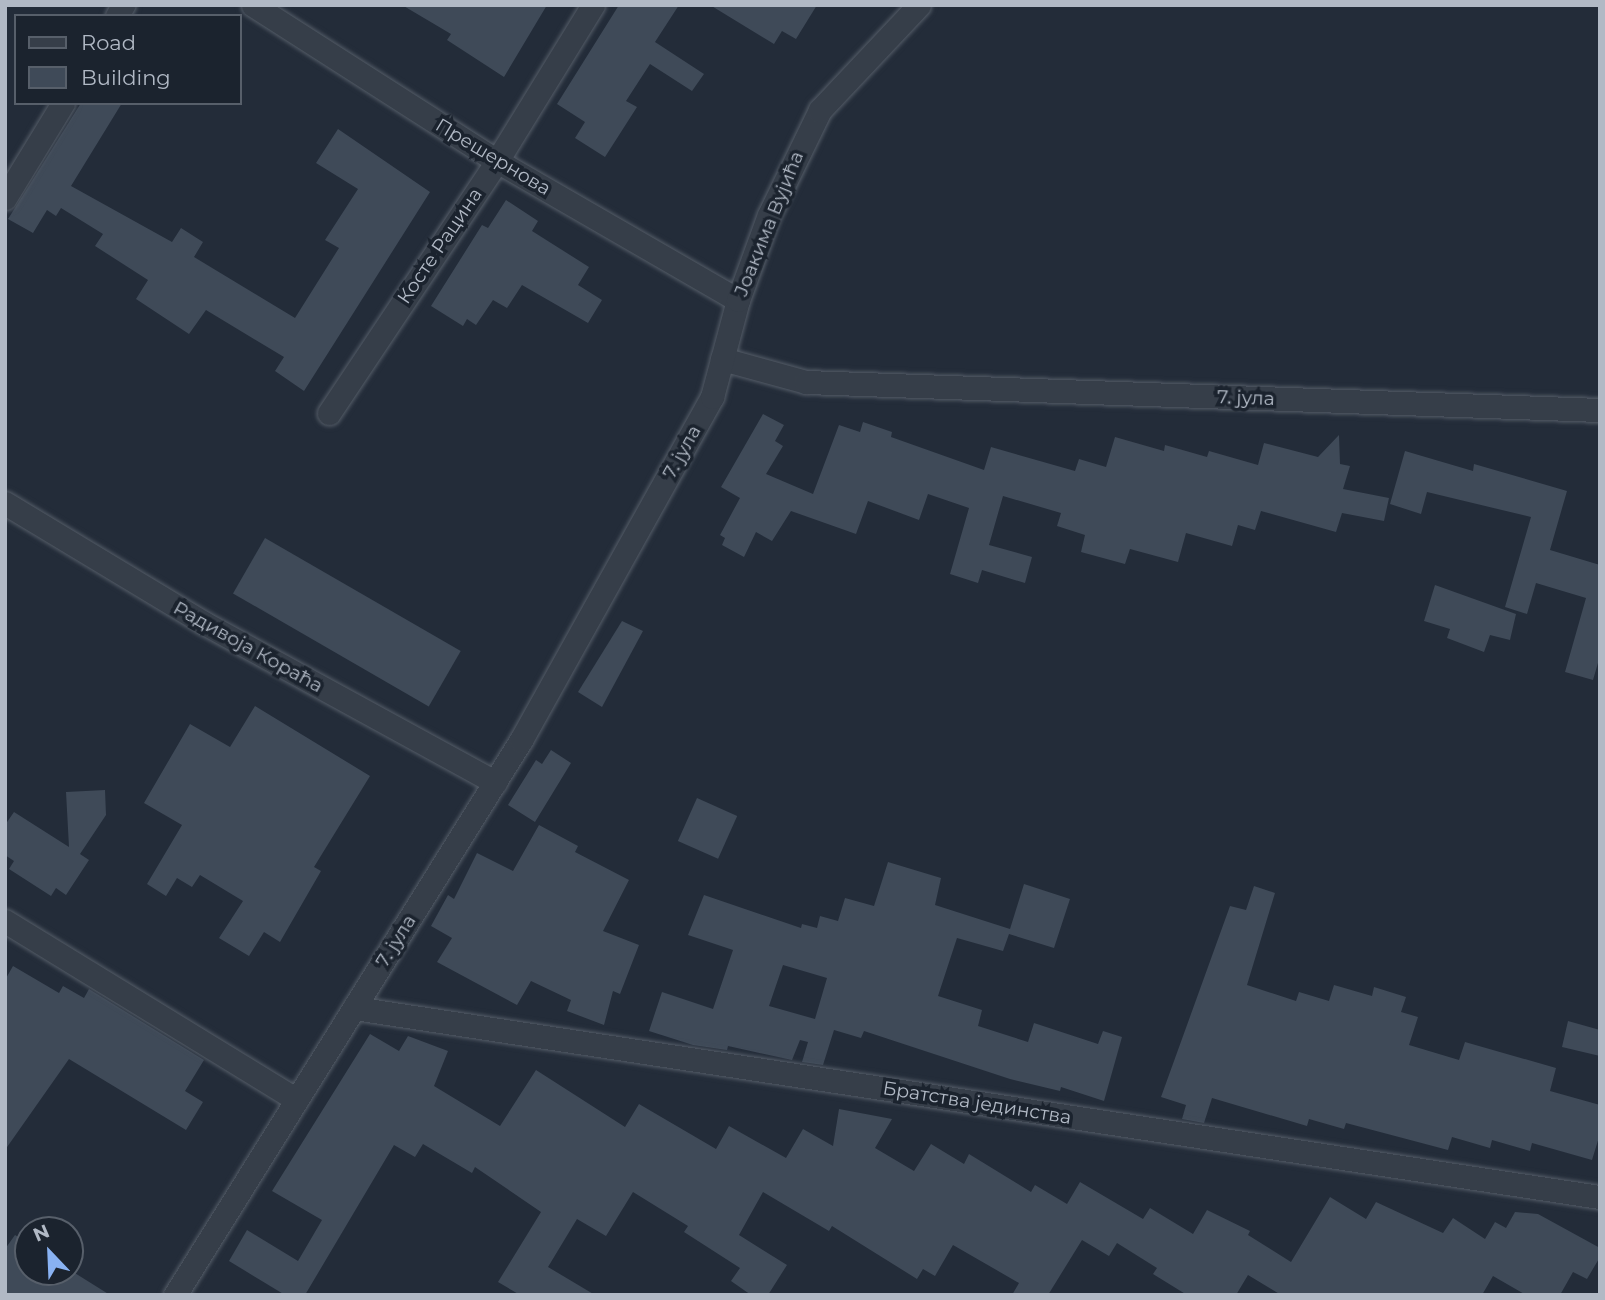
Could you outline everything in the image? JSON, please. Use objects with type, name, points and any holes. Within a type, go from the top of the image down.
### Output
[{"type":"street","name":"Прешернова","points":[[253,5],[496,161],[738,300]]},
{"type":"street","name":"Косте Рацина","points":[[329,413],[496,161],[593,5]]},
{"type":"street","name":"Јоакима Вујића","points":[[722,359],[738,300],[787,172],[820,110],[919,5]]},
{"type":"street","points":[[5,198],[62,105]]},
{"type":"street","name":"7. јула","points":[[175,1295],[495,782],[712,397],[722,359],[806,382],[1600,411]]},
{"type":"street","name":"Радивоја Кораћа","points":[[5,503],[204,623],[495,782]]},
{"type":"street","points":[[5,921],[297,1100]]},
{"type":"street","name":"Братства јединства","points":[[354,1008],[1600,1196]]},
{"type":"building","points":[[402,5],[547,5],[504,77],[447,40],[451,34]]},
{"type":"building","points":[[619,5],[679,5],[655,42],[704,74],[692,91],[650,64],[626,101],[637,107],[605,157],[575,138],[585,122],[557,104]]},
{"type":"building","points":[[710,5],[817,5],[796,39],[782,31],[774,44]]},
{"type":"building","points":[[80,105],[121,105],[71,186],[172,242],[181,228],[203,242],[194,257],[295,318],[339,248],[325,240],[358,189],[316,163],[338,129],[430,192],[304,391],[275,371],[284,357],[206,310],[189,334],[136,299],[148,280],[95,246],[103,234],[61,208],[56,216],[47,210],[33,233],[8,219]]},
{"type":"building","points":[[506,200],[538,221],[532,231],[589,267],[578,285],[602,300],[588,323],[522,285],[507,308],[493,300],[476,325],[467,319],[463,326],[431,306],[482,225],[488,228]]},
{"type":"building","points":[[763,414],[784,425],[775,441],[783,446],[766,474],[813,494],[839,425],[860,432],[863,422],[892,432],[891,437],[984,470],[991,447],[1075,471],[1079,459],[1106,467],[1115,437],[1164,451],[1165,445],[1207,457],[1209,451],[1258,465],[1264,443],[1318,457],[1339,435],[1340,464],[1350,466],[1343,489],[1389,498],[1384,521],[1342,513],[1336,532],[1261,511],[1255,530],[1238,525],[1232,546],[1186,533],[1178,562],[1130,549],[1125,564],[1081,552],[1085,535],[1057,526],[1061,513],[1003,496],[989,545],[1032,557],[1025,583],[982,570],[978,583],[950,574],[969,508],[928,494],[919,520],[868,501],[856,534],[791,511],[772,541],[756,532],[744,557],[722,545],[725,538],[720,535],[740,498],[721,487]]},
{"type":"building","points":[[1405,451],[1473,471],[1474,464],[1567,491],[1550,550],[1600,565],[1600,656],[1593,680],[1565,672],[1586,598],[1536,583],[1527,614],[1505,607],[1531,517],[1427,492],[1421,514],[1390,504]]},
{"type":"building","points":[[265,538],[461,651],[429,706],[233,593]]},
{"type":"building","points":[[1435,585],[1516,614],[1510,640],[1490,635],[1484,652],[1447,638],[1450,629],[1424,621]]},
{"type":"building","points":[[622,621],[643,631],[602,707],[578,692]]},
{"type":"building","points":[[255,706],[370,776],[314,867],[321,871],[280,942],[264,932],[249,956],[219,938],[243,901],[200,875],[192,887],[177,878],[166,896],[147,884],[182,825],[144,803],[190,724],[230,747]]},
{"type":"building","points":[[551,750],[571,763],[535,822],[508,805],[536,760],[542,764]]},
{"type":"building","points":[[105,790],[106,815],[80,854],[89,860],[66,895],[56,888],[51,896],[9,869],[14,861],[5,855],[5,825],[14,812],[69,847],[66,792]]},
{"type":"building","points":[[697,798],[737,816],[718,859],[678,841]]},
{"type":"building","points":[[539,825],[578,846],[575,852],[629,880],[603,931],[639,945],[620,994],[613,991],[604,1025],[567,1011],[571,1000],[531,981],[517,1005],[437,962],[452,938],[431,926],[448,895],[454,899],[477,853],[513,871]]},
{"type":"building","points":[[888,862],[941,878],[935,905],[1010,929],[1024,884],[1070,899],[1054,948],[1009,934],[1003,951],[957,938],[938,996],[982,1010],[978,1026],[1028,1042],[1034,1023],[1098,1044],[1103,1031],[1122,1037],[1104,1101],[1061,1087],[1060,1091],[1010,1079],[864,1031],[861,1038],[834,1030],[823,1065],[802,1062],[808,1042],[800,1040],[792,1060],[728,1046],[727,1050],[693,1045],[649,1031],[662,992],[713,1009],[733,950],[688,935],[704,895],[801,928],[802,924],[817,928],[820,916],[838,921],[845,898],[874,906]],"holes":[[[783,965],[827,978],[815,1019],[769,1006]]]},
{"type":"building","points":[[1254,886],[1275,893],[1247,985],[1296,1001],[1299,992],[1329,1001],[1334,985],[1372,996],[1374,987],[1406,997],[1401,1012],[1418,1017],[1409,1045],[1459,1060],[1465,1042],[1556,1068],[1550,1091],[1600,1105],[1600,1134],[1592,1160],[1532,1143],[1530,1151],[1492,1140],[1490,1148],[1452,1137],[1448,1150],[1346,1123],[1344,1129],[1309,1119],[1307,1126],[1212,1098],[1204,1123],[1182,1119],[1186,1105],[1161,1097],[1230,906],[1246,910]]},
{"type":"building","points":[[13,966],[59,993],[63,986],[84,998],[89,989],[204,1060],[185,1091],[203,1102],[186,1130],[69,1059],[5,1150],[5,980]]},
{"type":"building","points":[[1568,1021],[1600,1030],[1600,1056],[1562,1047]]},
{"type":"building","points":[[370,1034],[399,1051],[408,1036],[448,1051],[434,1086],[500,1126],[536,1070],[625,1127],[639,1104],[716,1149],[729,1126],[786,1158],[803,1129],[833,1146],[839,1109],[892,1119],[875,1148],[914,1171],[931,1144],[964,1164],[969,1154],[1031,1192],[1035,1185],[1067,1204],[1080,1182],[1143,1219],[1150,1208],[1193,1234],[1207,1210],[1250,1231],[1248,1235],[1291,1262],[1330,1197],[1366,1219],[1376,1202],[1443,1233],[1453,1218],[1485,1239],[1495,1222],[1506,1228],[1515,1212],[1538,1214],[1600,1248],[1600,1257],[1587,1279],[1573,1272],[1560,1295],[1526,1295],[1493,1276],[1482,1295],[1281,1295],[1248,1275],[1236,1295],[1187,1295],[1153,1274],[1157,1268],[1117,1243],[1109,1256],[1082,1240],[1048,1295],[1012,1295],[1019,1283],[953,1245],[935,1276],[923,1269],[917,1279],[832,1226],[829,1231],[763,1192],[739,1235],[787,1265],[768,1295],[751,1295],[731,1281],[740,1268],[684,1232],[688,1226],[633,1192],[606,1236],[577,1219],[548,1267],[595,1295],[520,1295],[498,1282],[541,1212],[475,1167],[472,1173],[423,1144],[415,1157],[394,1145],[305,1295],[285,1295],[229,1261],[247,1230],[298,1261],[322,1220],[272,1191]]},
{"type":"building","points":[[14,1236],[14,1286],[84,1286],[84,1279],[110,1295],[5,1295],[5,1249]]}]
